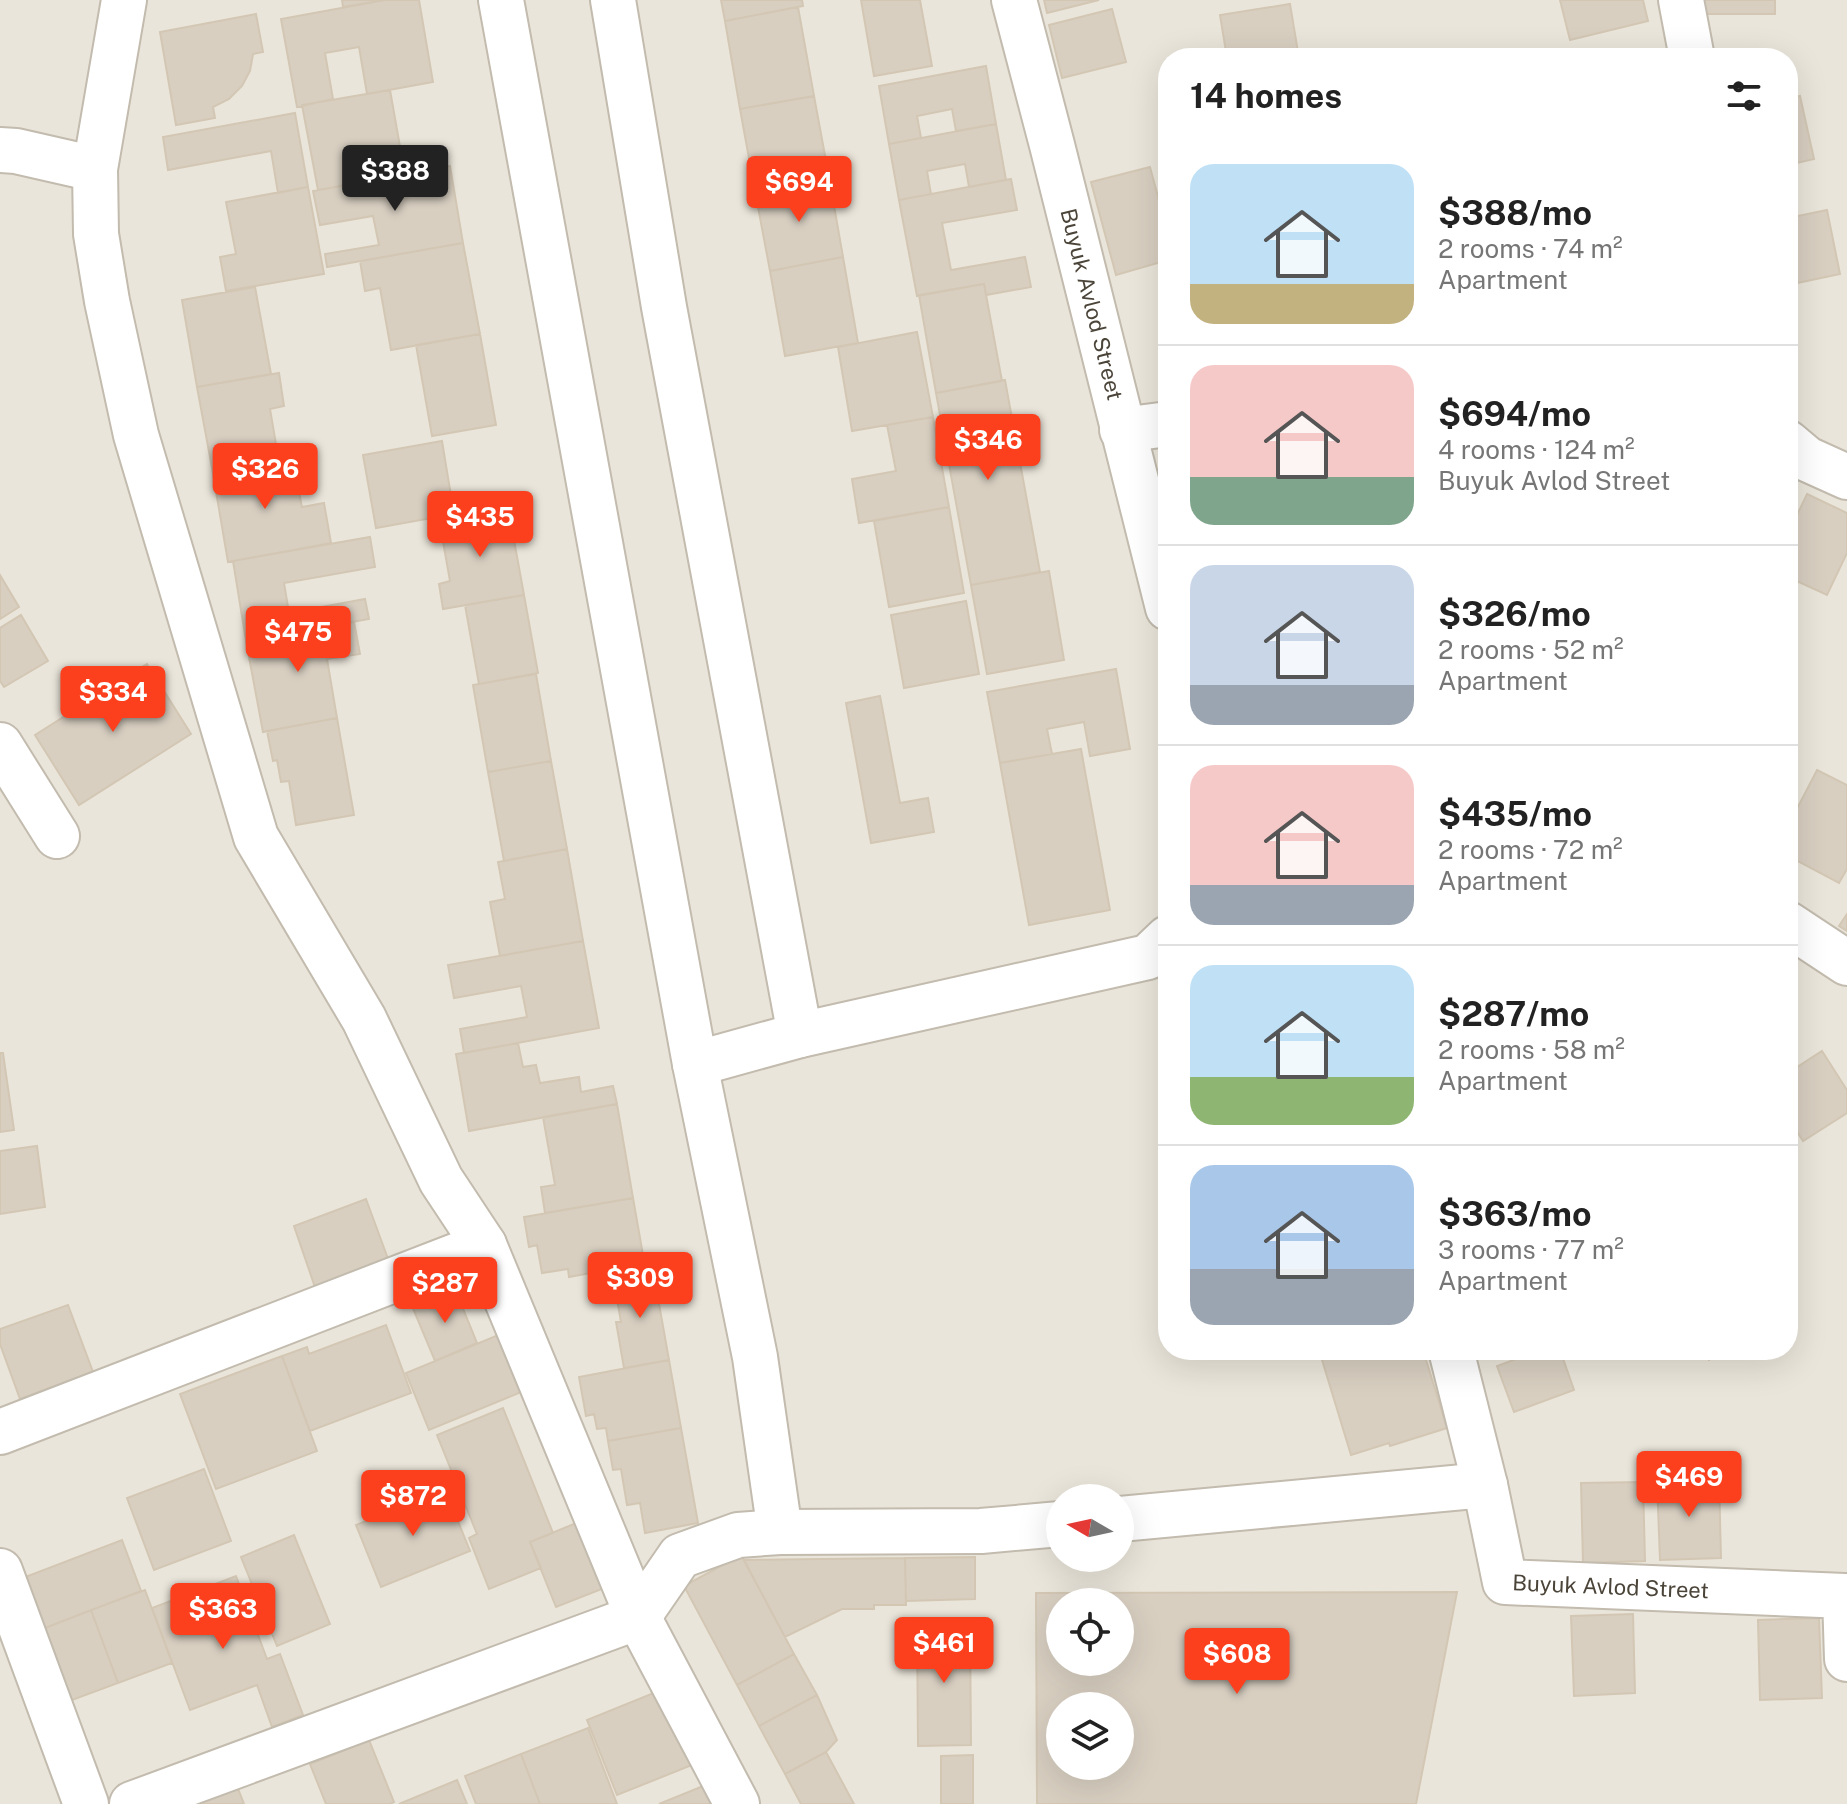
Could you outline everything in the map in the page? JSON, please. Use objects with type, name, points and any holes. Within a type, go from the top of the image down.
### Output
[{"type":"street","points":[[124,0],[95,169],[98,247],[136,435],[256,837],[364,1019],[441,1180],[484,1245],[638,1617],[737,1804]]},
{"type":"street","points":[[501,0],[695,1064],[755,1357],[780,1532]]},
{"type":"street","points":[[613,0],[664,307],[800,1035]]},
{"type":"street","name":"Buyuk Avlod Street","points":[[1014,0],[1158,565]]},
{"type":"street","points":[[1681,0],[1690,48]]},
{"type":"street","points":[[0,150],[95,169]]},
{"type":"street","points":[[1122,430],[1158,425]]},
{"type":"street","points":[[1798,451],[1807,459],[1847,477]]},
{"type":"street","points":[[0,745],[57,836]]},
{"type":"street","points":[[1798,931],[1847,963]]},
{"type":"street","points":[[695,1064],[800,1035],[1148,957],[1158,948]]},
{"type":"street","points":[[0,1432],[484,1245]]},
{"type":"street","name":"Buyuk Avlod Street","points":[[1454,1360],[1485,1485],[1505,1582],[1846,1596],[1847,1659]]},
{"type":"street","points":[[1134,1518],[1485,1485]]},
{"type":"street","points":[[132,1804],[638,1617],[680,1556],[738,1535],[981,1531],[1046,1525]]},
{"type":"street","points":[[0,1571],[86,1804]]},
{"type":"shaded area","points":[[0,0],[1847,0],[1847,1804],[0,1804]]},
{"type":"building","points":[[342,0],[385,0],[343,7]]},
{"type":"building","points":[[385,0],[419,0],[433,82],[367,94],[359,47],[325,53],[333,99],[297,107],[281,19]]},
{"type":"building","points":[[721,0],[802,0],[803,6],[725,21]]},
{"type":"building","points":[[861,0],[920,0],[932,66],[874,76]]},
{"type":"building","points":[[1044,0],[1099,0],[1047,13]]},
{"type":"building","points":[[1560,0],[1643,0],[1648,21],[1570,40]]},
{"type":"building","points":[[1700,0],[1775,0],[1775,14],[1700,14]]},
{"type":"building","points":[[1290,4],[1297,48],[1225,48],[1220,15]]},
{"type":"building","points":[[798,7],[814,96],[740,109],[725,21]]},
{"type":"building","points":[[1112,9],[1126,62],[1062,78],[1049,25]]},
{"type":"building","points":[[256,14],[263,52],[253,54],[250,71],[242,86],[229,99],[213,107],[215,118],[176,125],[160,32]]},
{"type":"building","points":[[986,66],[996,124],[956,131],[952,109],[917,116],[921,138],[889,144],[879,86]]},
{"type":"building","points":[[390,90],[405,175],[318,190],[302,105]]},
{"type":"building","points":[[814,96],[829,177],[755,191],[740,109]]},
{"type":"building","points":[[1798,96],[1814,159],[1798,163]]},
{"type":"building","points":[[295,113],[308,187],[278,193],[271,151],[168,170],[163,137]]},
{"type":"building","points":[[996,124],[1006,180],[969,187],[965,164],[927,171],[931,194],[899,200],[889,144]]},
{"type":"building","points":[[450,166],[463,243],[327,267],[325,254],[379,245],[373,216],[320,225],[313,191]]},
{"type":"building","points":[[1150,167],[1158,197],[1158,263],[1116,275],[1091,182]]},
{"type":"building","points":[[829,177],[843,257],[770,271],[755,191]]},
{"type":"building","points":[[1011,179],[1017,210],[942,223],[951,270],[1025,257],[1031,287],[986,295],[984,284],[917,296],[899,200]]},
{"type":"building","points":[[308,187],[324,274],[226,291],[220,257],[236,254],[226,202]]},
{"type":"building","points":[[1827,210],[1840,274],[1798,283],[1798,216]]},
{"type":"building","points":[[463,243],[480,334],[391,350],[380,288],[365,291],[360,261]]},
{"type":"building","points":[[843,257],[858,343],[785,356],[770,271]]},
{"type":"building","points":[[984,284],[1002,381],[936,393],[919,295]]},
{"type":"building","points":[[255,287],[271,374],[197,387],[182,300]]},
{"type":"building","points":[[917,332],[933,417],[852,431],[838,347]]},
{"type":"building","points":[[480,334],[496,425],[432,436],[416,345]]},
{"type":"building","points":[[279,373],[284,406],[270,409],[278,456],[212,468],[197,387]]},
{"type":"building","points":[[1005,380],[1040,572],[971,585],[936,393]]},
{"type":"building","points":[[933,417],[949,507],[859,523],[852,479],[896,471],[887,425]]},
{"type":"building","points":[[442,441],[454,514],[376,528],[363,455]]},
{"type":"building","points":[[278,456],[282,480],[296,477],[302,507],[324,503],[331,543],[228,562],[212,468]]},
{"type":"building","points":[[1807,494],[1847,513],[1847,553],[1827,595],[1798,582],[1798,513]]},
{"type":"building","points":[[508,507],[524,595],[443,609],[439,584],[450,581],[439,519]]},
{"type":"building","points":[[949,507],[964,593],[889,607],[874,521]]},
{"type":"building","points":[[370,537],[375,567],[284,583],[289,613],[365,599],[369,619],[246,641],[233,561]]},
{"type":"building","points":[[1049,571],[1064,660],[987,674],[971,585]]},
{"type":"building","points":[[0,575],[19,607],[0,619]]},
{"type":"building","points":[[524,595],[538,673],[479,684],[465,605]]},
{"type":"building","points":[[966,601],[979,674],[904,688],[891,615]]},
{"type":"building","points":[[21,615],[48,661],[4,687],[0,681],[0,628]]},
{"type":"building","points":[[354,622],[360,654],[327,659],[337,718],[263,732],[246,641]]},
{"type":"building","points":[[147,664],[191,734],[79,805],[35,735]]},
{"type":"building","points":[[1116,669],[1130,749],[1090,756],[1084,722],[1047,729],[1052,754],[1000,763],[987,692]]},
{"type":"building","points":[[536,674],[551,761],[488,772],[473,685]]},
{"type":"building","points":[[880,696],[900,803],[928,798],[934,832],[871,843],[846,703]]},
{"type":"building","points":[[337,718],[354,815],[296,825],[289,781],[281,782],[267,731]]},
{"type":"building","points":[[1081,749],[1110,910],[1029,925],[1000,763]]},
{"type":"building","points":[[551,761],[567,849],[504,861],[488,772]]},
{"type":"building","points":[[1817,770],[1847,785],[1847,869],[1839,883],[1798,861],[1798,807]]},
{"type":"building","points":[[567,849],[583,941],[500,956],[490,902],[505,899],[498,862]]},
{"type":"building","points":[[1847,914],[1847,931],[1839,926]]},
{"type":"building","points":[[583,941],[599,1028],[464,1053],[460,1029],[527,1017],[521,986],[454,998],[448,965]]},
{"type":"building","points":[[518,1043],[523,1067],[536,1065],[540,1083],[579,1077],[581,1092],[613,1086],[617,1104],[469,1131],[456,1054]]},
{"type":"building","points":[[1822,1051],[1847,1090],[1847,1113],[1803,1141],[1798,1133],[1798,1067]]},
{"type":"building","points":[[0,1053],[3,1053],[14,1130],[0,1132]]},
{"type":"building","points":[[617,1104],[633,1198],[545,1213],[541,1187],[555,1185],[543,1117]]},
{"type":"building","points":[[37,1146],[45,1207],[0,1214],[0,1151]]},
{"type":"building","points":[[633,1198],[643,1255],[611,1261],[612,1269],[569,1277],[568,1269],[542,1273],[537,1245],[529,1247],[524,1217]]},
{"type":"building","points":[[366,1199],[391,1267],[317,1293],[294,1226]]},
{"type":"building","points":[[653,1270],[669,1360],[624,1368],[616,1322],[621,1322],[613,1277]]},
{"type":"building","points":[[455,1289],[477,1343],[435,1361],[412,1306]]},
{"type":"building","points":[[68,1305],[93,1372],[20,1399],[0,1344],[0,1329]]},
{"type":"building","points":[[386,1325],[411,1393],[310,1431],[282,1356],[307,1347],[309,1354]]},
{"type":"building","points":[[508,1331],[531,1388],[429,1430],[406,1373]]},
{"type":"building","points":[[282,1356],[317,1451],[216,1489],[180,1394]]},
{"type":"building","points":[[669,1360],[681,1428],[608,1441],[606,1428],[597,1429],[594,1414],[586,1416],[579,1377]]},
{"type":"building","points":[[1322,1360],[1426,1360],[1447,1428],[1351,1455]]},
{"type":"building","points":[[1513,1360],[1564,1360],[1574,1390],[1514,1412],[1497,1366]]},
{"type":"building","points":[[503,1408],[553,1533],[530,1542],[541,1568],[489,1589],[469,1538],[477,1534],[437,1435]]},
{"type":"building","points":[[681,1428],[698,1523],[645,1533],[640,1503],[627,1505],[621,1469],[613,1470],[608,1441]]},
{"type":"building","points":[[204,1469],[231,1541],[154,1570],[127,1498]]},
{"type":"building","points":[[1719,1479],[1721,1558],[1660,1560],[1657,1481]]},
{"type":"building","points":[[1643,1482],[1645,1561],[1583,1563],[1581,1483]]},
{"type":"building","points":[[445,1489],[470,1551],[381,1587],[356,1525]]},
{"type":"building","points":[[586,1519],[612,1585],[556,1607],[530,1542]]},
{"type":"building","points":[[294,1535],[330,1624],[277,1646],[241,1557]]},
{"type":"building","points":[[122,1540],[141,1591],[40,1630],[20,1579]]},
{"type":"building","points":[[741,1555],[794,1654],[737,1685],[684,1586]]},
{"type":"building","points":[[975,1557],[975,1599],[906,1601],[905,1558]]},
{"type":"building","points":[[905,1558],[906,1605],[842,1609],[785,1637],[744,1560]]},
{"type":"building","points":[[236,1576],[267,1659],[280,1654],[303,1715],[272,1727],[257,1685],[190,1710],[152,1608]]},
{"type":"building","points":[[145,1590],[172,1663],[118,1683],[91,1610]]},
{"type":"building","points":[[1457,1592],[1416,1804],[1037,1804],[1036,1593],[1046,1593],[1046,1676],[1134,1676],[1134,1593]]},
{"type":"building","points":[[91,1610],[118,1683],[64,1703],[37,1631]]},
{"type":"building","points":[[1633,1614],[1635,1693],[1574,1696],[1571,1616]]},
{"type":"building","points":[[1819,1618],[1822,1698],[1760,1700],[1758,1620]]},
{"type":"building","points":[[970,1624],[971,1745],[918,1746],[917,1625]]},
{"type":"building","points":[[794,1654],[817,1695],[759,1726],[737,1685]]},
{"type":"building","points":[[661,1690],[692,1765],[617,1795],[587,1720]]},
{"type":"building","points":[[817,1695],[837,1740],[826,1752],[785,1774],[759,1726]]},
{"type":"building","points":[[588,1728],[617,1804],[540,1804],[521,1754]]},
{"type":"building","points":[[369,1740],[394,1802],[326,1804],[310,1764]]},
{"type":"building","points":[[826,1752],[854,1804],[801,1804],[785,1774]]},
{"type":"building","points":[[521,1754],[540,1804],[476,1804],[465,1776]]},
{"type":"building","points":[[973,1755],[973,1804],[941,1804],[941,1756]]},
{"type":"building","points":[[457,1780],[467,1804],[399,1804]]},
{"type":"building","points":[[235,1781],[244,1804],[179,1804]]},
{"type":"building","points":[[713,1782],[727,1804],[659,1804]]}]
